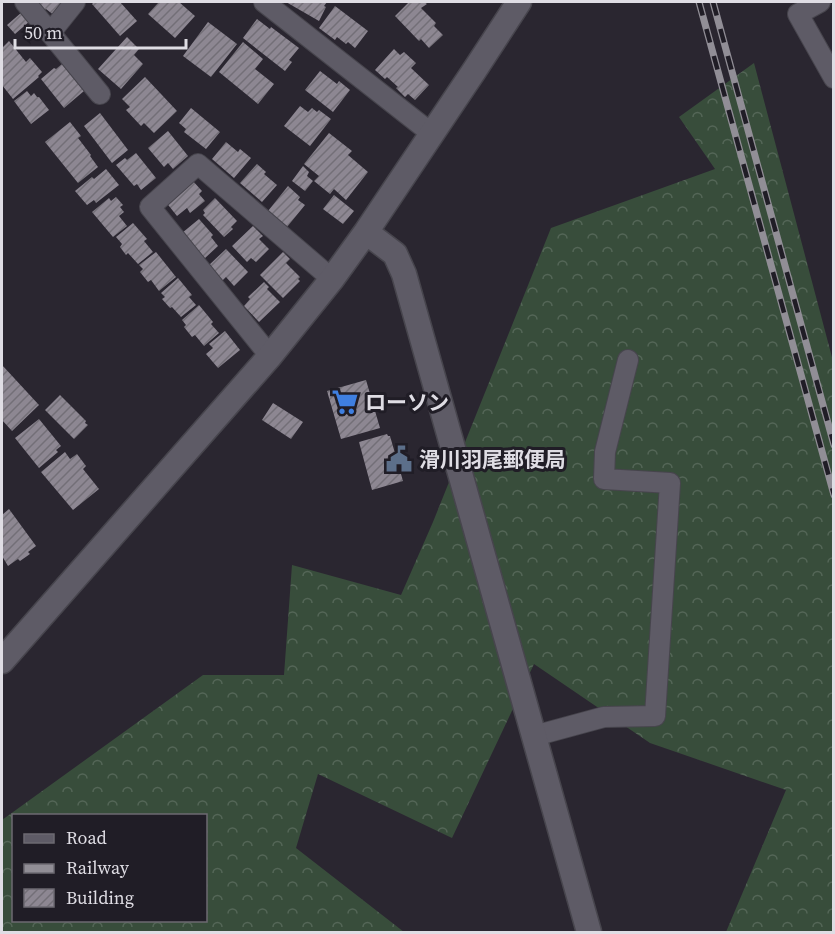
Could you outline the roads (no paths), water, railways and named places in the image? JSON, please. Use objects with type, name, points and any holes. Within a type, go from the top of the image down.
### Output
[{"type":"street","points":[[25,2],[100,94]]},
{"type":"street","points":[[51,32],[75,2]]},
{"type":"street","points":[[264,2],[431,133]]},
{"type":"street","points":[[2,661],[270,356],[332,279],[366,232],[519,2]]},
{"type":"street","points":[[820,2],[798,14],[834,78]]},
{"type":"street","points":[[270,356],[150,207],[198,164],[332,279]]},
{"type":"street","points":[[366,232],[395,254],[404,274],[589,933]]},
{"type":"street","points":[[534,736],[604,717],[655,716],[670,483],[604,479],[605,452],[628,360]]},
{"type":"railway","points":[[699,2],[834,495]]},
{"type":"railway","points":[[713,2],[834,445]]},
{"type":"place","name":"ローソン","points":[[345,402]]},
{"type":"place","name":"滑川羽尾郵便局","points":[[399,459]]}]
